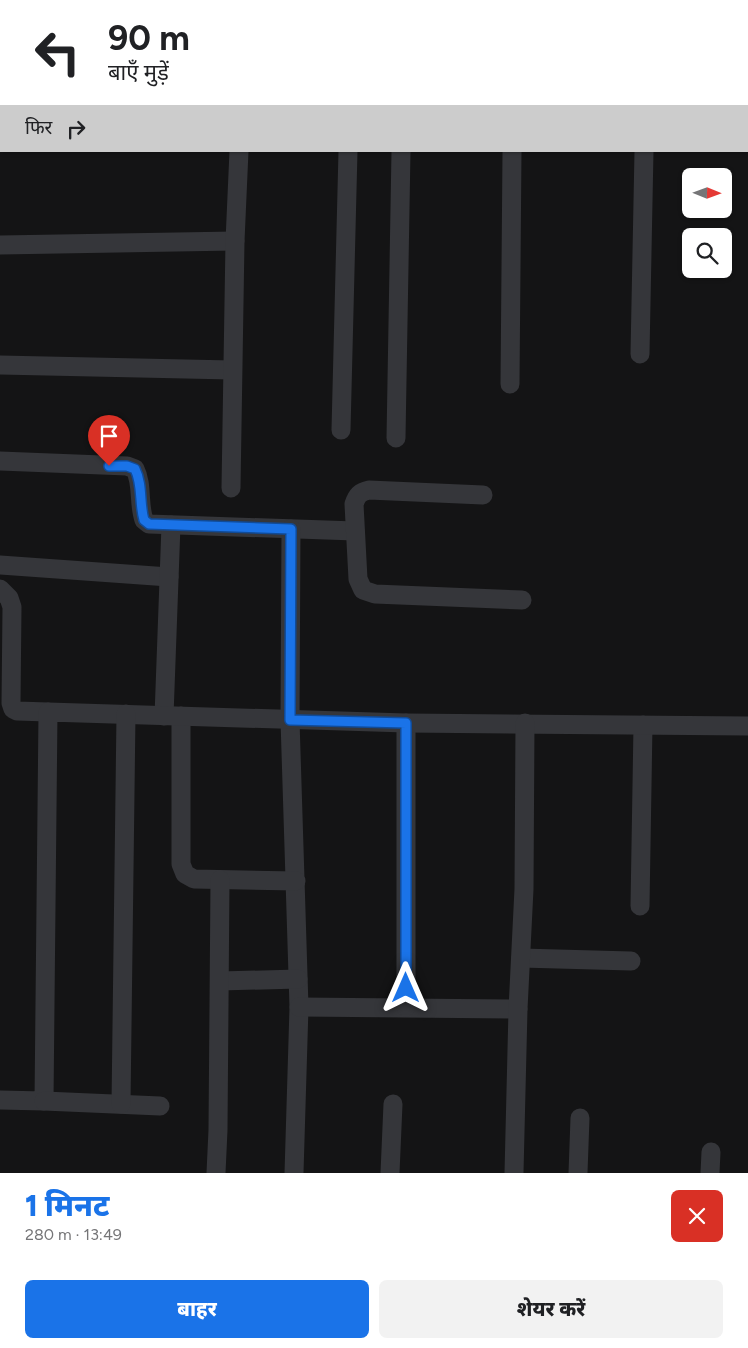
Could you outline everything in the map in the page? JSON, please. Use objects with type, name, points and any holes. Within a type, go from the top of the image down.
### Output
[{"type":"street","points":[[231,488],[234,241],[239,152]]},
{"type":"street","points":[[341,430],[348,152]]},
{"type":"street","points":[[396,438],[401,152]]},
{"type":"street","points":[[510,384],[512,152]]},
{"type":"street","points":[[640,354],[644,152]]},
{"type":"street","points":[[0,245],[234,241]]},
{"type":"street","points":[[0,365],[232,370]]},
{"type":"street","points":[[0,452],[0,468]]},
{"type":"street","points":[[0,461],[127,466],[135,469],[139,478],[142,513],[144,520],[149,524],[355,531]]},
{"type":"street","points":[[483,495],[369,490],[361,492],[356,497],[354,504],[358,579],[363,590],[375,594],[522,600]]},
{"type":"street","points":[[171,524],[169,577],[173,716],[181,864],[185,874],[194,879],[296,881]]},
{"type":"street","points":[[291,529],[290,720],[299,1007],[294,1173]]},
{"type":"street","points":[[0,565],[169,577]]},
{"type":"street","points":[[0,588],[9,598],[12,607],[11,703],[13,709],[17,711],[406,723],[748,726]]},
{"type":"street","points":[[44,1101],[48,712]]},
{"type":"street","points":[[120,1104],[126,714]]},
{"type":"street","points":[[406,723],[406,1007]]},
{"type":"street","points":[[514,1173],[518,1009],[524,888],[525,723]]},
{"type":"street","points":[[640,906],[643,725]]},
{"type":"street","points":[[216,1173],[220,880]]},
{"type":"street","points":[[521,958],[632,961]]},
{"type":"street","points":[[220,981],[298,979]]},
{"type":"street","points":[[299,1007],[518,1009]]},
{"type":"street","points":[[0,1100],[160,1106]]},
{"type":"street","points":[[390,1173],[393,1104]]},
{"type":"street","points":[[578,1173],[580,1118]]},
{"type":"street","points":[[710,1173],[711,1152]]},
{"type":"route","points":[[109,466],[127,466],[135,469],[139,478],[142,513],[144,520],[149,524],[291,529],[290,720],[406,723],[406,988]]}]
